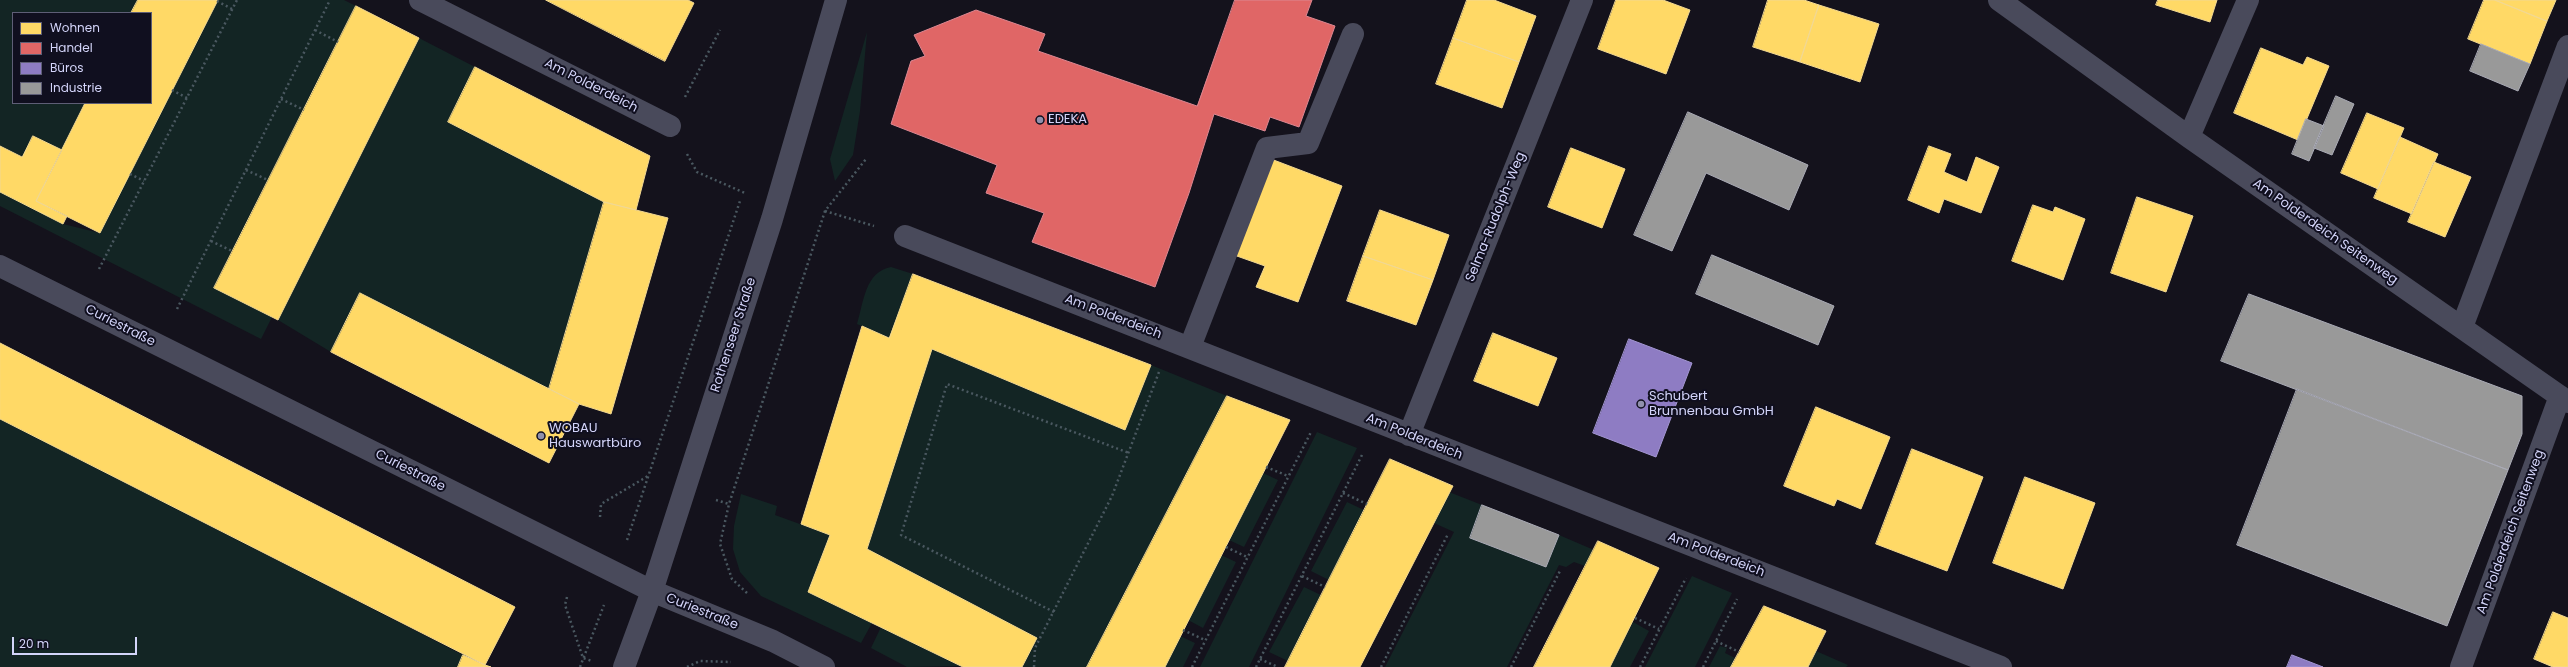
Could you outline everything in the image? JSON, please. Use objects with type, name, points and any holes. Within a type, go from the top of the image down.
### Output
[{"type":"street","name":"Am Polderdeich","points":[[420,0],[670,126]]},
{"type":"street","name":"Rothenseer Straße","points":[[624,667],[652,591],[772,219],[836,0]]},
{"type":"street","name":"Selma-Rudolph-Weg","points":[[1410,435],[1582,0]]},
{"type":"street","name":"Am Polderdeich Seitenweg","points":[[1999,0],[2189,137],[2564,399],[2461,667]]},
{"type":"street","points":[[2189,137],[2248,0]]},
{"type":"street","points":[[1190,347],[1267,148],[1308,143],[1353,34]]},
{"type":"street","points":[[2462,327],[2568,46]]},
{"type":"street","name":"Am Polderdeich","points":[[905,236],[2001,667]]},
{"type":"street","name":"Curiestraße","points":[[0,266],[652,591],[773,641],[824,667]]},
{"type":"path","points":[[99,269],[237,0]]},
{"type":"path","points":[[177,309],[330,0]]},
{"type":"path","points":[[217,1],[232,9]]},
{"type":"path","points":[[315,30],[338,42]]},
{"type":"path","points":[[642,494],[743,191],[697,172],[670,126],[720,30]]},
{"type":"path","points":[[172,90],[187,98]]},
{"type":"path","points":[[281,99],[304,110]]},
{"type":"path","points":[[749,594],[732,579],[720,544],[732,497],[825,211],[866,159]]},
{"type":"path","points":[[246,170],[268,180]]},
{"type":"path","points":[[130,174],[144,181]]},
{"type":"path","points":[[825,211],[905,236]]},
{"type":"path","points":[[210,241],[232,251]]},
{"type":"path","points":[[1034,667],[1035,648],[1112,496],[1160,371]]},
{"type":"path","points":[[1054,612],[901,535],[947,384],[1129,453]]},
{"type":"path","points":[[1192,667],[1314,425]]},
{"type":"path","points":[[1256,667],[1367,446]]},
{"type":"path","points":[[1266,467],[1288,476]]},
{"type":"path","points":[[600,517],[601,504],[648,476]]},
{"type":"path","points":[[1343,493],[1367,504]]},
{"type":"path","points":[[1381,667],[1448,534]]},
{"type":"path","points":[[1226,547],[1247,558]]},
{"type":"path","points":[[1511,667],[1561,569]]},
{"type":"path","points":[[1640,667],[1687,575]]},
{"type":"path","points":[[1302,576],[1325,587]]},
{"type":"path","points":[[1703,667],[1738,596]]},
{"type":"path","points":[[568,597],[565,605],[583,658]]},
{"type":"path","points":[[1635,618],[1659,630]]},
{"type":"path","points":[[1183,630],[1205,640]]},
{"type":"path","points":[[1716,641],[1739,652]]},
{"type":"path","points":[[580,667],[589,643]]},
{"type":"path","points":[[1260,659],[1278,667]]},
{"type":"path","points":[[687,667],[700,661],[738,662]]},
{"type":"shaded area","points":[[0,0],[138,0],[132,12],[12,12],[12,104],[85,104],[62,150],[33,136],[22,157],[0,146]]},
{"type":"shaded area","points":[[218,0],[344,0],[356,6],[214,287],[272,317],[261,339],[0,206],[0,191],[63,224],[100,233]]},
{"type":"shaded area","points":[[867,32],[860,111],[853,155],[835,181],[830,159]]},
{"type":"shaded area","points":[[419,38],[475,67],[448,122],[604,202],[549,389],[360,294],[331,352],[278,320]]},
{"type":"shaded area","points":[[891,267],[913,274],[889,338],[857,324],[864,297],[871,281],[882,270]]},
{"type":"shaded area","points":[[932,349],[1125,430],[1151,365],[1227,396],[1087,667],[1022,667],[867,549]]},
{"type":"shaded area","points":[[0,419],[463,655],[458,667],[0,667]]},
{"type":"shaded area","points":[[1317,432],[1357,448],[1249,667],[1200,667]]},
{"type":"shaded area","points":[[1263,473],[1278,480],[1244,547],[1229,540]]},
{"type":"shaded area","points":[[1449,492],[1482,505],[1470,538],[1546,567],[1559,535],[1594,550],[1585,566],[1574,562],[1566,567],[1559,565],[1507,667],[1385,667],[1454,532],[1434,523]]},
{"type":"shaded area","points":[[741,494],[777,506],[775,515],[830,535],[808,592],[872,623],[861,643],[761,596],[740,572],[733,549],[734,526]]},
{"type":"shaded area","points":[[1347,502],[1364,510],[1329,580],[1311,571]]},
{"type":"shaded area","points":[[1221,555],[1236,562],[1203,628],[1188,620]]},
{"type":"shaded area","points":[[1692,576],[1732,593],[1695,667],[1645,667]]},
{"type":"shaded area","points":[[1304,587],[1321,595],[1288,661],[1269,652]]},
{"type":"shaded area","points":[[1633,622],[1649,631],[1630,667],[1610,667]]},
{"type":"shaded area","points":[[881,627],[960,666],[907,667],[871,648]]},
{"type":"shaded area","points":[[1180,636],[1195,643],[1183,667],[1165,667]]},
{"type":"shaded area","points":[[1720,646],[1727,648],[1725,653],[1735,658],[1731,667],[1709,667]]},
{"type":"shaded area","points":[[1816,651],[1848,665],[1846,667],[1808,667]]},
{"type":"building: Wohnen","points":[[138,0],[218,0],[100,233],[36,201],[84,104],[152,104],[152,12],[132,12]]},
{"type":"building: Wohnen","points":[[546,0],[688,0],[694,3],[665,61]]},
{"type":"building: Wohnen","points":[[1467,0],[1494,0],[1536,16],[1519,62],[1453,38]]},
{"type":"building: Wohnen","points":[[1616,0],[1663,0],[1690,10],[1666,74],[1598,49]]},
{"type":"building: Wohnen","points":[[1768,0],[1804,0],[1819,5],[1800,62],[1753,47]]},
{"type":"building: Wohnen","points":[[2158,0],[2217,0],[2210,22],[2156,5]]},
{"type":"building: Wohnen","points":[[2484,0],[2495,0],[2547,21],[2530,64],[2468,39]]},
{"type":"building: Wohnen","points":[[2495,0],[2556,0],[2547,21]]},
{"type":"building: Wohnen","points":[[1819,5],[1879,24],[1860,82],[1800,62]]},
{"type":"building: Wohnen","points":[[356,6],[419,38],[278,320],[214,288]]},
{"type":"building: Wohnen","points":[[1453,38],[1519,62],[1502,108],[1436,84]]},
{"type":"building: Wohnen","points":[[2261,48],[2303,65],[2307,57],[2329,66],[2298,140],[2234,113]]},
{"type":"building: Wohnen","points":[[475,67],[650,156],[636,210],[604,202],[448,122]]},
{"type":"building: Wohnen","points":[[2367,113],[2404,128],[2378,189],[2341,173]]},
{"type":"building: Wohnen","points":[[33,136],[62,150],[36,201],[67,216],[63,224],[0,192],[0,146],[22,157]]},
{"type":"building: Wohnen","points":[[2400,137],[2438,154],[2412,214],[2374,198]]},
{"type":"building: Wohnen","points":[[1929,146],[1951,154],[1944,172],[1967,182],[1976,157],[1999,167],[1981,213],[1944,199],[1939,213],[1908,200]]},
{"type":"building: Wohnen","points":[[1571,148],[1625,169],[1602,228],[1548,207]]},
{"type":"building: Wohnen","points":[[1271,159],[1342,186],[1298,302],[1256,287],[1265,266],[1234,255]]},
{"type":"building: Wohnen","points":[[2434,162],[2471,177],[2445,237],[2408,222]]},
{"type":"building: Wohnen","points":[[2137,197],[2193,216],[2166,292],[2111,273]]},
{"type":"building: Wohnen","points":[[604,202],[668,218],[611,414],[579,404],[549,389]]},
{"type":"building: Wohnen","points":[[2033,205],[2053,212],[2055,207],[2085,219],[2063,280],[2012,261]]},
{"type":"building: Wohnen","points":[[1380,210],[1449,235],[1433,280],[1363,256]]},
{"type":"building: Wohnen","points":[[1363,256],[1433,280],[1416,325],[1347,301]]},
{"type":"building: Wohnen","points":[[913,274],[1151,365],[1125,430],[932,349],[867,549],[1037,638],[1022,667],[963,667],[808,592],[830,535],[801,524],[862,326],[889,338]]},
{"type":"building: Wohnen","points":[[360,293],[579,404],[549,463],[331,352]]},
{"type":"building: Wohnen","points":[[1493,333],[1557,358],[1538,406],[1474,381]]},
{"type":"building: Wohnen","points":[[0,343],[515,607],[485,665],[0,419]]},
{"type":"building: Wohnen","points":[[1227,396],[1290,420],[1165,667],[1087,667]]},
{"type":"building: Wohnen","points":[[1816,407],[1890,437],[1861,509],[1837,499],[1834,506],[1784,486]]},
{"type":"building: Wohnen","points":[[1912,449],[1983,477],[1947,571],[1876,544]]},
{"type":"building: Wohnen","points":[[1390,459],[1453,486],[1360,667],[1285,667]]},
{"type":"building: Wohnen","points":[[2025,477],[2095,503],[2063,589],[1993,563]]},
{"type":"building: Wohnen","points":[[1598,541],[1659,568],[1610,667],[1534,667]]},
{"type":"building: Wohnen","points":[[1764,606],[1826,631],[1808,667],[1731,667]]},
{"type":"building: Wohnen","points":[[2553,612],[2568,618],[2568,667],[2553,667],[2534,659]]},
{"type":"building: Wohnen","points":[[463,655],[485,665],[491,667],[458,667]]},
{"type":"building: Handel","points":[[1235,0],[1312,0],[1306,16],[1335,26],[1299,127],[1270,117],[1265,131],[1214,114],[1189,193],[1155,287],[1032,242],[1044,213],[986,193],[997,165],[891,124],[911,61],[925,56],[914,35],[976,10],[1045,34],[1038,51],[1197,106]]},
{"type":"building: Büros","points":[[1629,339],[1692,363],[1656,457],[1593,433]]},
{"type":"building: Büros","points":[[2292,655],[2323,667],[2287,667]]},
{"type":"building: Industrie","points":[[2481,44],[2530,64],[2518,91],[2470,71]]},
{"type":"building: Industrie","points":[[2336,96],[2354,104],[2332,155],[2314,148]]},
{"type":"building: Industrie","points":[[1688,112],[1808,165],[1789,210],[1706,173],[1672,251],[1634,235]]},
{"type":"building: Industrie","points":[[2306,119],[2324,126],[2309,161],[2292,154]]},
{"type":"building: Industrie","points":[[1712,255],[1834,306],[1818,345],[1696,294]]},
{"type":"building: Industrie","points":[[2249,294],[2522,396],[2522,434],[2508,470],[2221,361]]},
{"type":"building: Industrie","points":[[2297,389],[2508,470],[2447,626],[2237,545]]},
{"type":"building: Industrie","points":[[1482,505],[1559,535],[1546,567],[1470,538]]},
{"type":"place","name":"EDEKA","points":[[1040,120]]},
{"type":"place","name":"Schubert Brunnenbau GmbH","points":[[1641,404]]},
{"type":"place","name":"WOBAU Hauswartbüro","points":[[541,436]]}]
